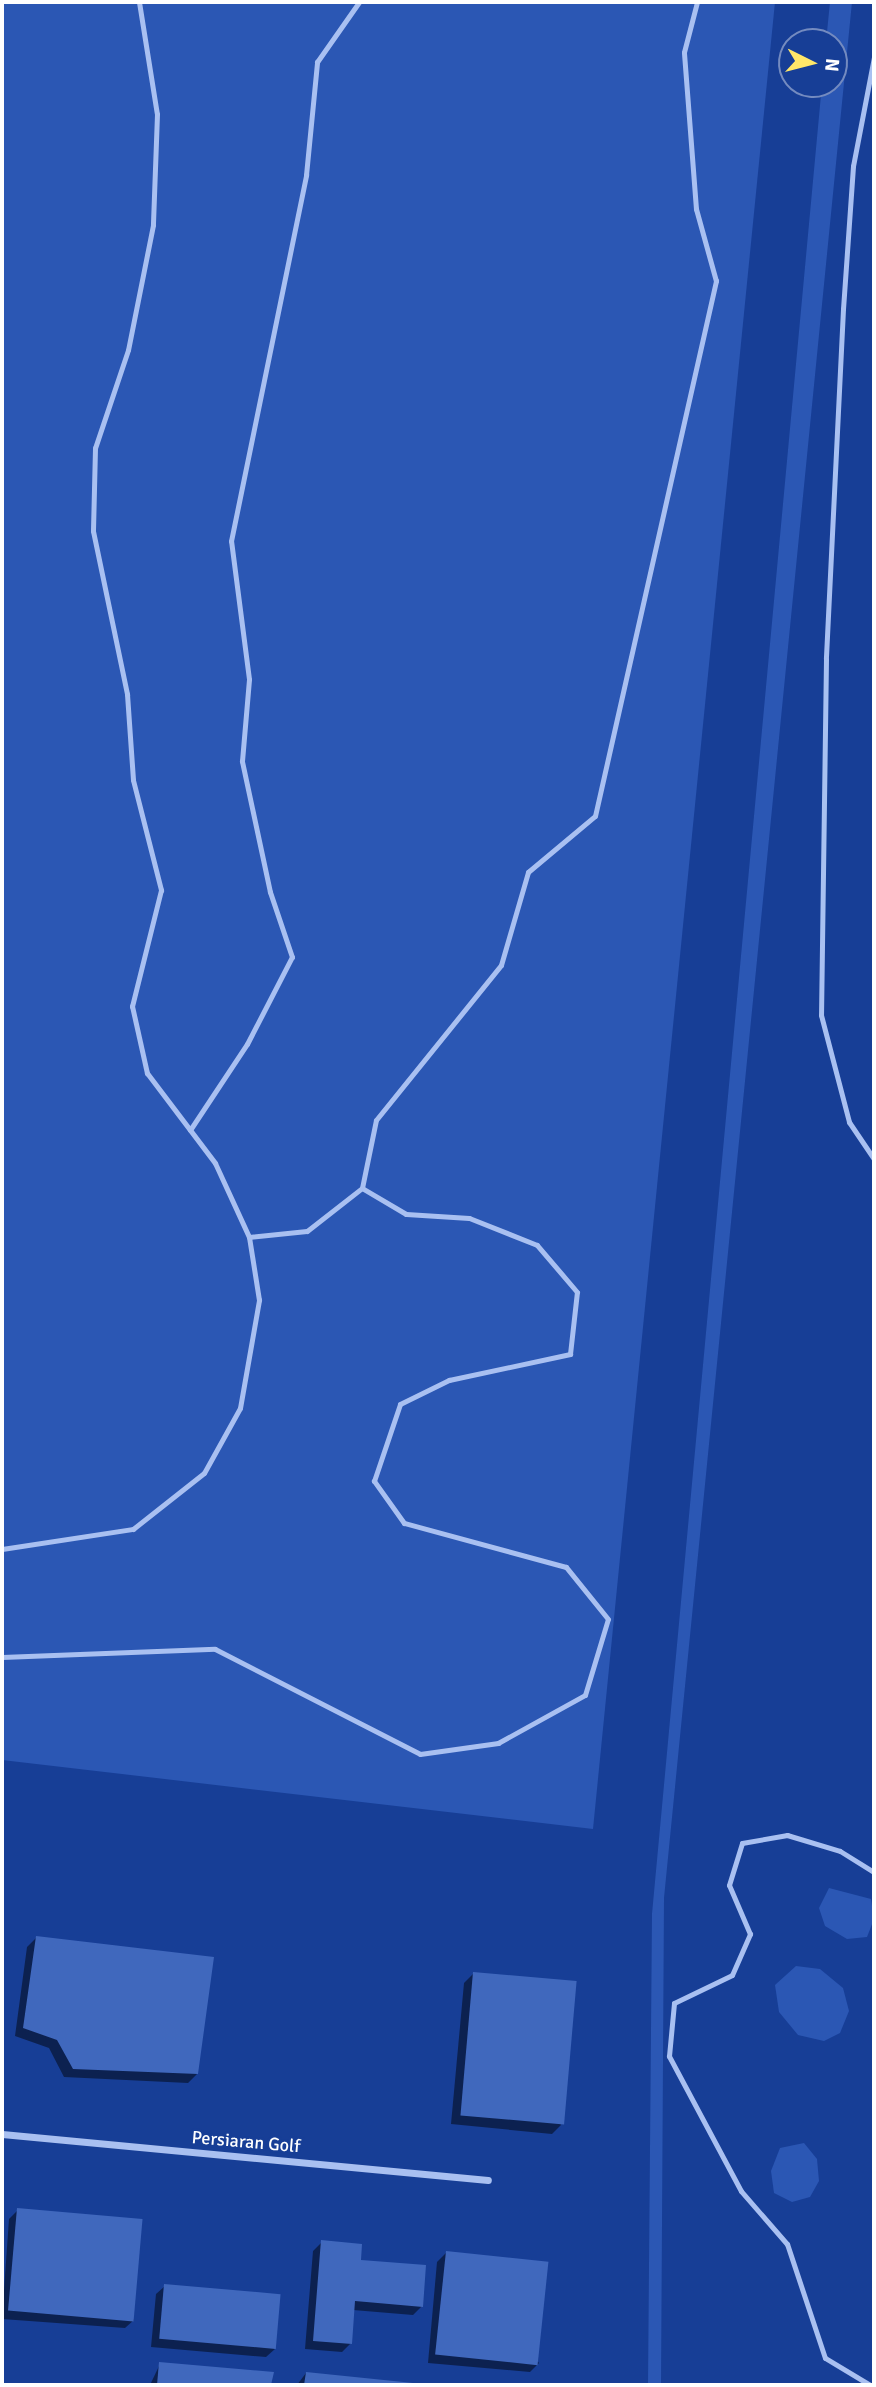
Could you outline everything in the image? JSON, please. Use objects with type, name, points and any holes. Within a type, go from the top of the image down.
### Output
[{"type":"street","name":"Persiaran Golf","points":[[2,2134],[488,2180]]},
{"type":"lane","points":[[2,1549],[133,1529],[204,1473],[240,1408],[259,1300],[249,1237],[215,1163],[147,1073],[132,1006],[161,890],[133,780],[127,694],[93,531],[95,448],[128,350],[153,225],[157,114],[139,2]]},
{"type":"lane","points":[[190,1130],[247,1044],[292,957],[270,892],[242,761],[249,679],[231,541],[306,175],[317,62],[359,2]]},
{"type":"lane","points":[[249,1237],[307,1230],[362,1188],[376,1119],[501,965],[528,872],[595,816],[716,281],[696,209],[685,65],[697,2]]},
{"type":"lane","points":[[874,57],[853,166],[843,309],[826,659],[821,1015],[849,1122],[874,1159]]},
{"type":"lane","points":[[2,1657],[215,1649],[420,1754],[498,1743],[585,1695],[608,1619],[566,1567],[404,1523],[374,1481],[400,1404],[449,1380],[570,1354],[577,1292],[537,1245],[469,1218],[406,1214],[362,1188]]},
{"type":"lane","points":[[870,2385],[825,2358],[788,2244],[741,2191],[669,2056],[674,2003],[732,1975],[750,1934],[729,1885],[742,1843],[787,1835],[840,1851],[874,1872]]},
{"type":"shaded area","points":[[2,2],[775,2],[593,1829],[2,1760]]},
{"type":"shaded area","points":[[830,2],[852,2],[848,42],[848,28],[827,28]]},
{"type":"shaded area","points":[[821,98],[842,98],[664,1898],[661,2385],[648,2385],[652,1914]]},
{"type":"shaded area","points":[[829,1888],[871,1899],[874,1919],[867,1937],[847,1939],[825,1926],[819,1908]]},
{"type":"shaded area","points":[[796,1966],[820,1969],[843,1988],[849,2011],[840,2033],[824,2041],[798,2035],[779,2012],[775,1985]]},
{"type":"shaded area","points":[[804,2143],[817,2159],[819,2181],[810,2197],[792,2202],[774,2193],[771,2171],[780,2148]]},
{"type":"building","points":[[36,1936],[214,1957],[198,2074],[73,2069],[57,2040],[23,2028]]},
{"type":"building","points":[[473,1972],[577,1981],[564,2125],[460,2115]]},
{"type":"building","points":[[17,2208],[143,2219],[134,2322],[8,2311]]},
{"type":"building","points":[[321,2240],[362,2244],[361,2260],[426,2265],[423,2307],[355,2301],[352,2344],[313,2341]]},
{"type":"building","points":[[446,2251],[548,2262],[538,2365],[435,2354]]},
{"type":"building","points":[[164,2284],[281,2294],[276,2349],[159,2339]]},
{"type":"building","points":[[159,2362],[274,2372],[271,2385],[157,2385]]},
{"type":"building","points":[[306,2372],[413,2383],[413,2385],[304,2385]]}]
